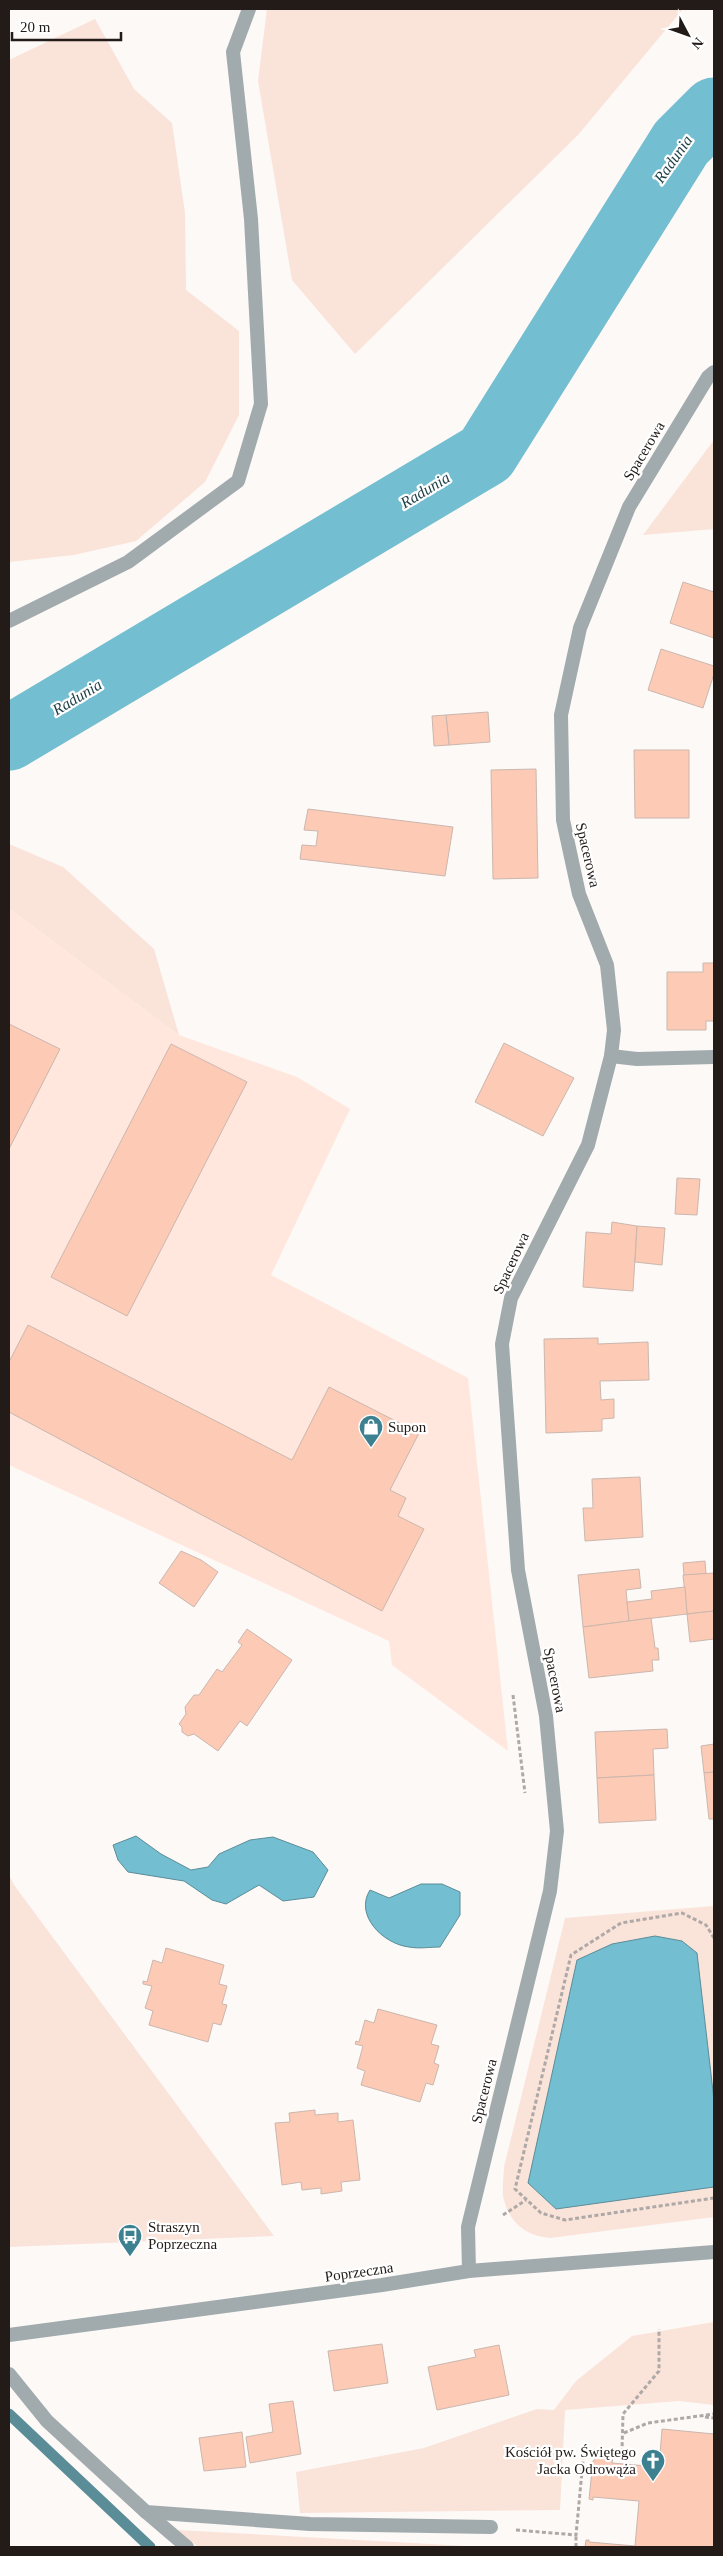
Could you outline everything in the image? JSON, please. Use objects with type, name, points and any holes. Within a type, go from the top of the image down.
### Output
[{"type":"street","points":[[9,621],[128,562],[238,482],[261,404],[251,219],[233,52],[249,9]]},
{"type":"street","name":"Spacerowa","points":[[469,2271],[468,2227],[550,1892],[557,1831],[546,1716],[518,1570],[502,1344],[511,1298],[588,1145],[611,1056],[614,1030],[607,965],[579,894],[564,820],[561,715],[580,628],[629,507],[708,377],[714,372]]},
{"type":"street","points":[[611,1056],[637,1059],[714,1057]]},
{"type":"street","name":"Poprzeczna","points":[[9,2335],[372,2287],[469,2271],[714,2252]]},
{"type":"street","points":[[9,2374],[47,2421],[186,2547]]},
{"type":"street","points":[[146,2512],[310,2524],[491,2527]]},
{"type":"path","points":[[512,1686],[526,1803]]},
{"type":"path","points":[[714,1938],[706,1925],[682,1913],[621,1923],[571,1955],[515,2189],[541,2213],[564,2220],[714,2198]]},
{"type":"path","points":[[503,2216],[526,2200]]},
{"type":"path","points":[[576,2547],[584,2450],[622,2451],[624,2433],[623,2414],[659,2371],[659,2329]]},
{"type":"path","points":[[624,2433],[648,2422],[703,2417],[714,2414]]},
{"type":"path","points":[[703,2417],[714,2418]]},
{"type":"path","points":[[491,2527],[576,2535]]},
{"type":"shaded area","points":[[267,9],[683,9],[578,135],[355,354],[292,280],[258,81]]},
{"type":"shaded area","points":[[95,19],[134,89],[172,123],[185,213],[186,290],[239,331],[239,415],[205,482],[136,541],[74,555],[9,562],[9,60]]},
{"type":"shaded area","points":[[714,440],[714,529],[643,535]]},
{"type":"shaded area","points":[[9,844],[63,867],[154,949],[179,1035],[9,908]]},
{"type":"shaded area","points":[[9,908],[179,1035],[297,1077],[350,1109],[271,1275],[468,1378],[508,1751],[392,1665],[389,1641],[9,1465]]},
{"type":"shaded area","points":[[9,1875],[14,1885],[274,2236],[9,2247]]},
{"type":"shaded area","points":[[714,1906],[714,2217],[550,2238],[534,2235],[521,2227],[510,2216],[503,2192],[504,2167],[565,1918]]},
{"type":"shaded area","points":[[714,2322],[714,2405],[679,2401],[565,2410],[560,2510],[300,2513],[296,2472],[424,2448],[537,2409],[554,2410],[576,2381],[632,2336]]},
{"type":"shaded area","points":[[177,2530],[484,2547],[198,2547]]},
{"type":"water","points":[[136,1836],[161,1854],[191,1870],[208,1867],[219,1854],[250,1840],[273,1837],[313,1852],[328,1870],[314,1897],[283,1901],[259,1885],[226,1904],[212,1900],[184,1881],[128,1872],[118,1860],[113,1845]]},
{"type":"water","points":[[421,1884],[442,1884],[460,1892],[460,1915],[440,1947],[417,1948],[399,1945],[381,1934],[368,1918],[366,1900],[370,1890],[389,1898]]},
{"type":"water","points":[[655,1936],[682,1941],[697,1953],[714,2100],[714,2187],[556,2209],[528,2183],[577,1960],[612,1944]]},
{"type":"building","points":[[683,582],[714,592],[714,638],[670,623]]},
{"type":"building","points":[[661,649],[714,666],[714,674],[703,708],[648,690]]},
{"type":"building","points":[[488,712],[490,742],[449,745],[446,715]]},
{"type":"building","points":[[446,715],[449,745],[434,746],[432,716]]},
{"type":"building","points":[[634,750],[689,750],[689,818],[635,818]]},
{"type":"building","points":[[536,769],[538,878],[493,879],[491,770]]},
{"type":"building","points":[[308,809],[453,827],[445,876],[300,859],[302,845],[316,846],[318,831],[304,830]]},
{"type":"building","points":[[703,963],[714,963],[714,1021],[706,1021],[706,1030],[667,1030],[667,972],[703,972]]},
{"type":"building","points":[[9,1024],[60,1049],[9,1149]]},
{"type":"building","points":[[504,1043],[574,1078],[543,1136],[475,1102]]},
{"type":"building","points":[[171,1044],[247,1082],[127,1316],[51,1277]]},
{"type":"building","points":[[677,1178],[700,1179],[697,1215],[675,1214]]},
{"type":"building","points":[[612,1222],[637,1226],[633,1291],[583,1287],[586,1232],[611,1234]]},
{"type":"building","points":[[637,1226],[665,1228],[662,1265],[635,1262]]},
{"type":"building","points":[[28,1325],[292,1460],[329,1387],[419,1433],[390,1490],[406,1498],[398,1516],[424,1529],[382,1611],[9,1412],[9,1362]]},
{"type":"building","points":[[598,1338],[598,1344],[648,1342],[649,1380],[600,1381],[601,1400],[614,1399],[614,1418],[602,1419],[602,1431],[546,1433],[544,1339]]},
{"type":"building","points":[[640,1477],[643,1537],[585,1541],[583,1508],[593,1508],[592,1479]]},
{"type":"building","points":[[181,1551],[201,1560],[218,1572],[194,1607],[159,1583]]},
{"type":"building","points":[[705,1561],[706,1574],[684,1575],[683,1563]]},
{"type":"building","points":[[639,1569],[641,1588],[626,1590],[629,1621],[583,1627],[578,1575]]},
{"type":"building","points":[[714,1573],[714,1611],[687,1614],[683,1575]]},
{"type":"building","points":[[685,1587],[687,1614],[629,1621],[627,1602],[652,1599],[651,1591]]},
{"type":"building","points":[[714,1611],[714,1639],[690,1642],[687,1614]]},
{"type":"building","points":[[651,1618],[655,1648],[658,1648],[659,1660],[652,1660],[653,1671],[589,1678],[583,1627]]},
{"type":"building","points":[[247,1629],[292,1660],[247,1726],[240,1721],[218,1751],[194,1734],[188,1736],[182,1732],[182,1727],[179,1724],[186,1714],[185,1707],[194,1695],[199,1695],[217,1669],[222,1672],[242,1645],[238,1642]]},
{"type":"building","points":[[667,1729],[668,1748],[653,1749],[654,1775],[597,1778],[595,1732]]},
{"type":"building","points":[[714,1744],[714,1772],[704,1773],[701,1746]]},
{"type":"building","points":[[714,1772],[714,1819],[709,1819],[704,1773]]},
{"type":"building","points":[[654,1775],[656,1820],[599,1823],[597,1778]]},
{"type":"building","points":[[166,1948],[224,1965],[219,1984],[227,1986],[222,2004],[227,2005],[221,2025],[213,2023],[208,2042],[149,2025],[153,2011],[145,2008],[152,1986],[143,1984],[143,1981],[147,1982],[153,1960],[162,1963]]},
{"type":"building","points":[[378,2009],[437,2025],[431,2044],[439,2046],[434,2063],[439,2065],[433,2085],[426,2083],[420,2102],[361,2085],[365,2071],[357,2068],[363,2046],[355,2044],[356,2041],[359,2042],[365,2020],[374,2023]]},
{"type":"building","points":[[315,2110],[315,2115],[338,2113],[338,2122],[353,2120],[360,2180],[341,2182],[342,2191],[321,2194],[321,2188],[302,2190],[301,2182],[282,2185],[275,2123],[290,2122],[289,2113]]},
{"type":"building","points":[[382,2344],[388,2383],[334,2391],[328,2351]]},
{"type":"building","points":[[499,2345],[509,2395],[437,2410],[428,2367],[476,2357],[474,2350]]},
{"type":"building","points":[[293,2401],[301,2454],[250,2463],[246,2437],[273,2432],[269,2404]]},
{"type":"building","name":"Kościół pw. Świętego Jacka Odrowąża","points":[[662,2429],[714,2434],[714,2547],[585,2547],[586,2540],[589,2540],[589,2542],[635,2546],[639,2501],[593,2497],[593,2500],[589,2499],[593,2461],[600,2455],[613,2457],[612,2463],[659,2467]]},
{"type":"building","points":[[242,2432],[246,2467],[204,2471],[199,2438]]},
{"type":"waterway","name":"Radunia","points":[[9,738],[486,454],[681,143],[714,110]]},
{"type":"waterway","points":[[9,2414],[150,2547]]},
{"type":"place","name":"Supon","points":[[371,1448]]},
{"type":"place","name":"Straszyn Poprzeczna","points":[[130,2257]]},
{"type":"place","name":"Kościół pw. Świętego Jacka Odrowąża","points":[[653,2482]]}]
